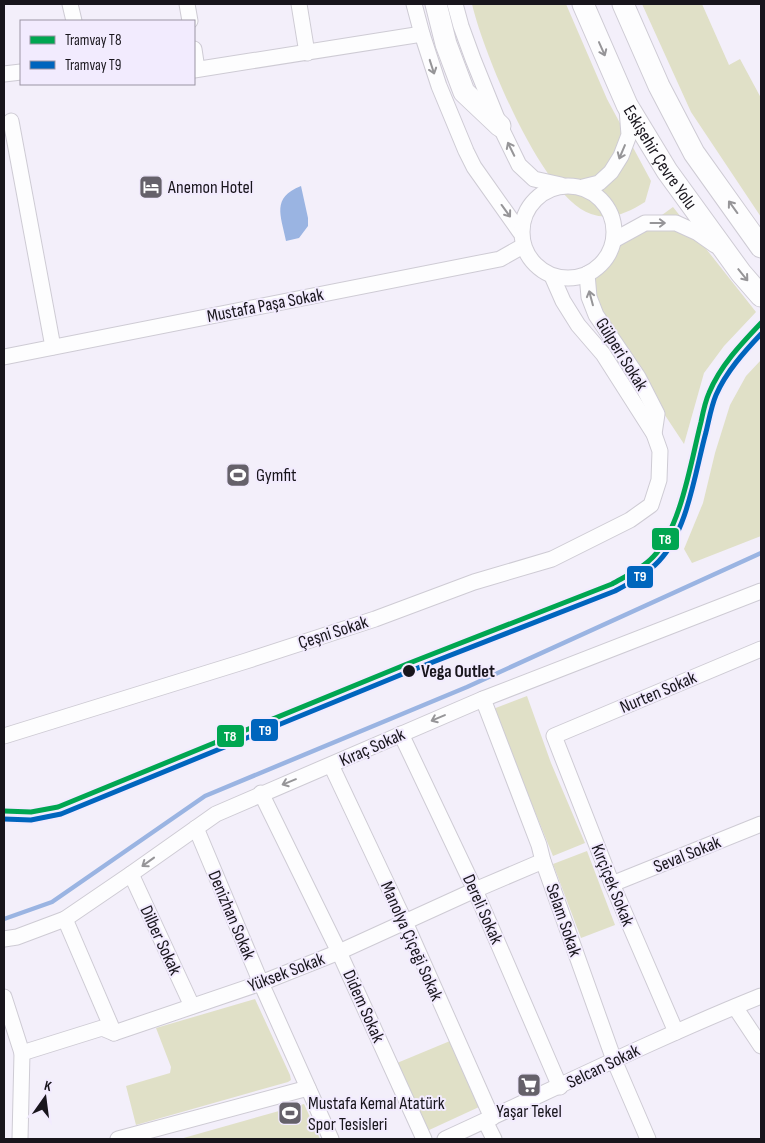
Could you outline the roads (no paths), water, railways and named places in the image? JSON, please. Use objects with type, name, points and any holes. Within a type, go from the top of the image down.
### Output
[{"type":"highway","points":[[436,4],[446,44],[464,92],[500,126]]},
{"type":"highway","name":"Eskişehir Çevre Yolu","points":[[583,4],[627,105],[666,171],[726,253],[761,296]]},
{"type":"highway","name":"Eskişehir Çevre Yolu","points":[[623,4],[659,86],[694,153],[761,247]]},
{"type":"street","points":[[70,4],[74,20]]},
{"type":"street","points":[[187,4],[190,20]]},
{"type":"street","points":[[299,4],[307,53]]},
{"type":"street","points":[[414,4],[438,86],[474,167],[522,239],[534,264],[552,276],[570,278],[587,274],[605,260],[614,240],[613,218],[602,199],[583,187]]},
{"type":"street","points":[[455,4],[460,26],[500,126],[519,165],[534,179],[561,185],[583,187],[599,183],[611,172],[622,156],[628,135],[627,105]]},
{"type":"street","points":[[195,70],[422,34]]},
{"type":"street","points":[[4,74],[20,72]]},
{"type":"street","points":[[11,121],[54,347]]},
{"type":"street","points":[[522,239],[526,210],[540,193],[561,185]]},
{"type":"street","points":[[614,240],[645,223],[676,223],[698,233],[726,253]]},
{"type":"street","name":"Mustafa Paşa Sokak","points":[[4,357],[500,259],[522,239]]},
{"type":"street","name":"Gülperi Sokak","points":[[587,274],[589,297],[596,315],[638,377],[657,414],[654,434]]},
{"type":"street","name":"Gülperi Sokak","points":[[552,276],[563,301],[578,325],[603,354],[654,434],[660,451],[659,480],[651,505]]},
{"type":"street","name":"Çeşni Sokak","points":[[4,736],[237,664],[375,619],[474,582],[552,559],[630,520],[651,505]]},
{"type":"street","name":"Kıraç Sokak","points":[[4,939],[17,937],[65,919],[216,814],[261,793],[331,765],[483,699],[761,591]]},
{"type":"street","name":"Nurten Sokak","points":[[554,736],[761,649]]},
{"type":"street","name":"Selam Sokak","points":[[483,699],[539,845],[614,1060],[648,1139]]},
{"type":"street","name":"Dereli Sokak","points":[[401,734],[475,890],[560,1087]]},
{"type":"street","name":"Kırçiçek Sokak","points":[[554,736],[612,884],[676,1032]]},
{"type":"street","name":"Manolya Çiçeği Sokak","points":[[331,765],[404,922],[488,1119],[494,1139]]},
{"type":"street","name":"Didem Sokak","points":[[261,793],[339,952],[424,1139]]},
{"type":"street","name":"Seval Sokak","points":[[612,884],[761,824]]},
{"type":"street","name":"Denizhan Sokak","points":[[196,828],[261,983],[331,1139]]},
{"type":"street","name":"Yüksek Sokak","points":[[22,1053],[102,1028],[114,1033],[261,983],[339,952],[543,861]]},
{"type":"street","name":"Dilber Sokak","points":[[131,874],[192,1006]]},
{"type":"street","points":[[65,919],[114,1033]]},
{"type":"street","name":"Selcan Sokak","points":[[445,1139],[560,1087],[614,1060],[761,996]]},
{"type":"street","points":[[4,998],[22,1053],[20,1139]]},
{"type":"street","points":[[735,1007],[761,1046]]},
{"type":"street","points":[[118,1139],[308,1088]]},
{"type":"water","points":[[301,186],[308,226],[299,238],[286,241],[280,208],[285,196]]},
{"type":"waterway","points":[[4,919],[52,902],[205,796],[467,687],[761,553]]},
{"type":"tram line","name":"T8","points":[[4,811],[31,812],[58,807],[407,664],[612,584],[639,569],[653,557],[663,544],[678,512],[689,474],[705,403],[714,383],[732,356],[761,323]]},
{"type":"tram line","name":"T9","points":[[4,819],[31,820],[61,814],[410,671],[615,591],[638,578],[659,561],[677,533],[689,500],[716,395],[730,370],[761,334]]},
{"type":"place","name":"Anemon Hotel","points":[[151,187]]},
{"type":"place","name":"Gymfit","points":[[238,475]]},
{"type":"place","name":"Vega Outlet","points":[[409,671]]},
{"type":"place","name":"Yaşar Tekel","points":[[529,1085]]},
{"type":"place","name":"Mustafa Kemal Atatürk Spor Tesisleri","points":[[290,1113]]}]
